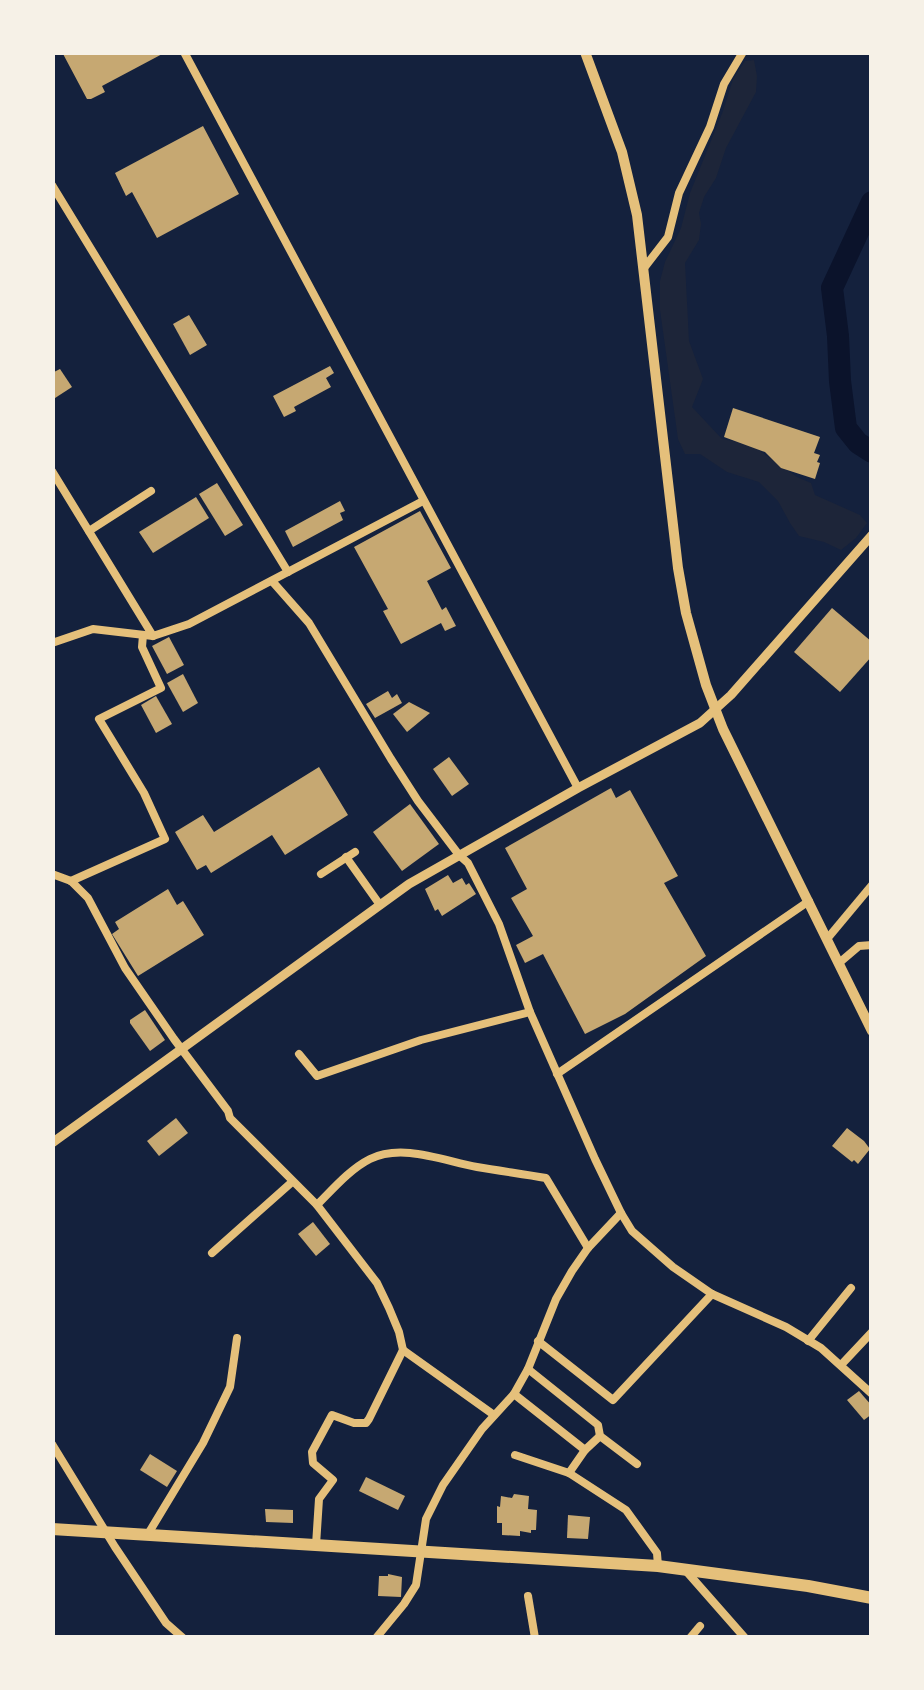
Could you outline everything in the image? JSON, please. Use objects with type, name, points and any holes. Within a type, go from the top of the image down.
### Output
[{"type":"highway","points":[[52,1528],[684,1568],[872,1598]]},
{"type":"main road","points":[[585,52],[622,152],[637,215],[678,568],[706,686],[872,1031]]},
{"type":"street","points":[[184,52],[578,788]]},
{"type":"street","points":[[644,268],[668,237],[679,193],[710,127],[724,84],[743,52]]},
{"type":"street","points":[[52,186],[288,572]]},
{"type":"street","points":[[52,471],[154,636]]},
{"type":"street","points":[[89,531],[151,491]]},
{"type":"street","points":[[52,643],[92,629],[154,636],[189,624],[423,500]]},
{"type":"street","points":[[52,1142],[409,884],[700,723],[731,696],[872,535]]},
{"type":"street","points":[[272,581],[309,623],[390,759],[467,861],[499,924],[557,1074],[620,1213],[632,1230],[649,1248],[712,1294],[786,1327],[841,1365],[872,1394]]},
{"type":"street","points":[[71,881],[164,839],[144,793],[100,719],[160,688],[142,647],[143,635]]},
{"type":"street","points":[[321,874],[351,854],[380,904]]},
{"type":"street","points":[[52,874],[71,881],[88,898],[126,968],[230,1118],[317,1205],[377,1283],[399,1332],[403,1350],[366,1423],[332,1415],[312,1452],[312,1463],[333,1480],[319,1498],[316,1544]]},
{"type":"street","points":[[827,940],[872,885]]},
{"type":"street","points":[[557,1074],[809,902]]},
{"type":"street","points":[[839,963],[859,946],[872,945]]},
{"type":"street","points":[[300,1054],[317,1076],[421,1040],[530,1012]]},
{"type":"street","points":[[317,1205],[372,1158],[386,1154],[438,1158],[546,1178],[588,1248]]},
{"type":"street","points":[[212,1253],[292,1182]]},
{"type":"street","points":[[376,1638],[416,1584],[426,1519],[443,1485],[464,1452],[514,1394],[556,1299],[588,1248],[620,1213]]},
{"type":"street","points":[[808,1341],[851,1288]]},
{"type":"street","points":[[538,1341],[613,1400],[712,1294]]},
{"type":"street","points":[[841,1365],[872,1332]]},
{"type":"street","points":[[148,1534],[203,1443],[230,1388],[237,1338]]},
{"type":"street","points":[[403,1350],[493,1417],[500,1428]]},
{"type":"street","points":[[528,1369],[598,1425],[600,1436],[638,1464]]},
{"type":"street","points":[[514,1394],[585,1450]]},
{"type":"street","points":[[570,1473],[600,1436]]},
{"type":"street","points":[[52,1444],[166,1623],[183,1638]]},
{"type":"street","points":[[515,1455],[570,1473],[626,1510],[656,1554],[658,1566]]},
{"type":"street","points":[[684,1568],[746,1638]]},
{"type":"street","points":[[528,1596],[535,1638]]},
{"type":"street","points":[[690,1638],[700,1626]]},
{"type":"shaded area","points":[[754,60],[756,92],[704,197],[699,213],[699,240],[685,263],[689,341],[703,379],[692,407],[722,439],[750,444],[811,483],[815,495],[860,515],[867,523],[841,550],[799,536],[778,501],[759,482],[727,472],[700,454],[685,454],[678,439],[660,310],[660,281],[733,79],[745,61]]},
{"type":"building","points":[[62,52],[166,52],[102,86],[105,92],[87,99]]},
{"type":"building","points":[[203,126],[239,194],[157,238],[132,192],[126,196],[115,173]]},
{"type":"building","points":[[189,315],[207,345],[190,355],[173,324]]},
{"type":"building","points":[[330,366],[334,373],[326,378],[331,387],[294,407],[296,411],[284,417],[273,396]]},
{"type":"building","points":[[60,369],[72,387],[52,400],[52,373]]},
{"type":"building","points":[[733,408],[820,437],[814,453],[820,455],[815,479],[781,468],[765,452],[724,437]]},
{"type":"building","points":[[217,483],[243,525],[225,536],[199,494]]},
{"type":"building","points":[[196,497],[209,518],[153,553],[139,532]]},
{"type":"building","points":[[340,501],[345,511],[340,513],[343,520],[293,547],[285,531]]},
{"type":"building","points":[[420,511],[451,568],[427,581],[442,610],[446,607],[456,626],[445,631],[441,623],[401,644],[383,611],[388,609],[354,547]]},
{"type":"building","points":[[832,608],[872,642],[872,656],[840,692],[794,652]]},
{"type":"building","points":[[169,637],[184,665],[167,674],[152,646]]},
{"type":"building","points":[[183,674],[198,703],[183,712],[167,683]]},
{"type":"building","points":[[388,691],[392,698],[397,694],[402,703],[375,718],[366,704]]},
{"type":"building","points":[[156,696],[172,724],[156,733],[141,705]]},
{"type":"building","points":[[409,702],[430,713],[407,732],[393,714]]},
{"type":"building","points":[[449,757],[469,784],[452,796],[433,769]]},
{"type":"building","points":[[319,767],[348,815],[285,855],[272,835],[211,873],[206,865],[197,870],[175,832],[203,815],[214,832]]},
{"type":"building","points":[[611,788],[616,798],[630,790],[678,876],[664,883],[706,956],[625,1014],[585,1034],[543,954],[525,963],[516,945],[533,936],[511,898],[527,889],[505,848]]},
{"type":"building","points":[[410,804],[439,844],[402,871],[373,832]]},
{"type":"building","points":[[448,875],[453,883],[462,878],[476,894],[442,916],[438,909],[435,911],[425,889]]},
{"type":"building","points":[[168,889],[177,905],[183,901],[204,935],[138,976],[112,934],[119,929],[115,922]]},
{"type":"building","points":[[145,1010],[165,1040],[150,1051],[130,1023]]},
{"type":"building","points":[[176,1118],[188,1133],[159,1156],[147,1141]]},
{"type":"building","points":[[847,1128],[870,1149],[858,1164],[832,1146]]},
{"type":"building","points":[[313,1222],[330,1244],[316,1256],[298,1234]]},
{"type":"building","points":[[859,1391],[872,1406],[872,1414],[864,1420],[847,1400]]},
{"type":"building","points":[[150,1454],[177,1471],[167,1487],[140,1470]]},
{"type":"building","points":[[366,1477],[405,1496],[398,1510],[359,1491]]},
{"type":"building","points":[[514,1494],[529,1496],[528,1509],[537,1510],[536,1530],[520,1531],[520,1536],[502,1535],[497,1506],[500,1507],[501,1496],[512,1498]]},
{"type":"building","points":[[265,1509],[293,1510],[293,1523],[266,1522]]},
{"type":"building","points":[[568,1515],[590,1517],[588,1539],[567,1538]]},
{"type":"building","points":[[379,1576],[402,1577],[401,1597],[378,1596]]},
{"type":"waterway","points":[[872,202],[832,288],[846,428],[872,452]]}]
